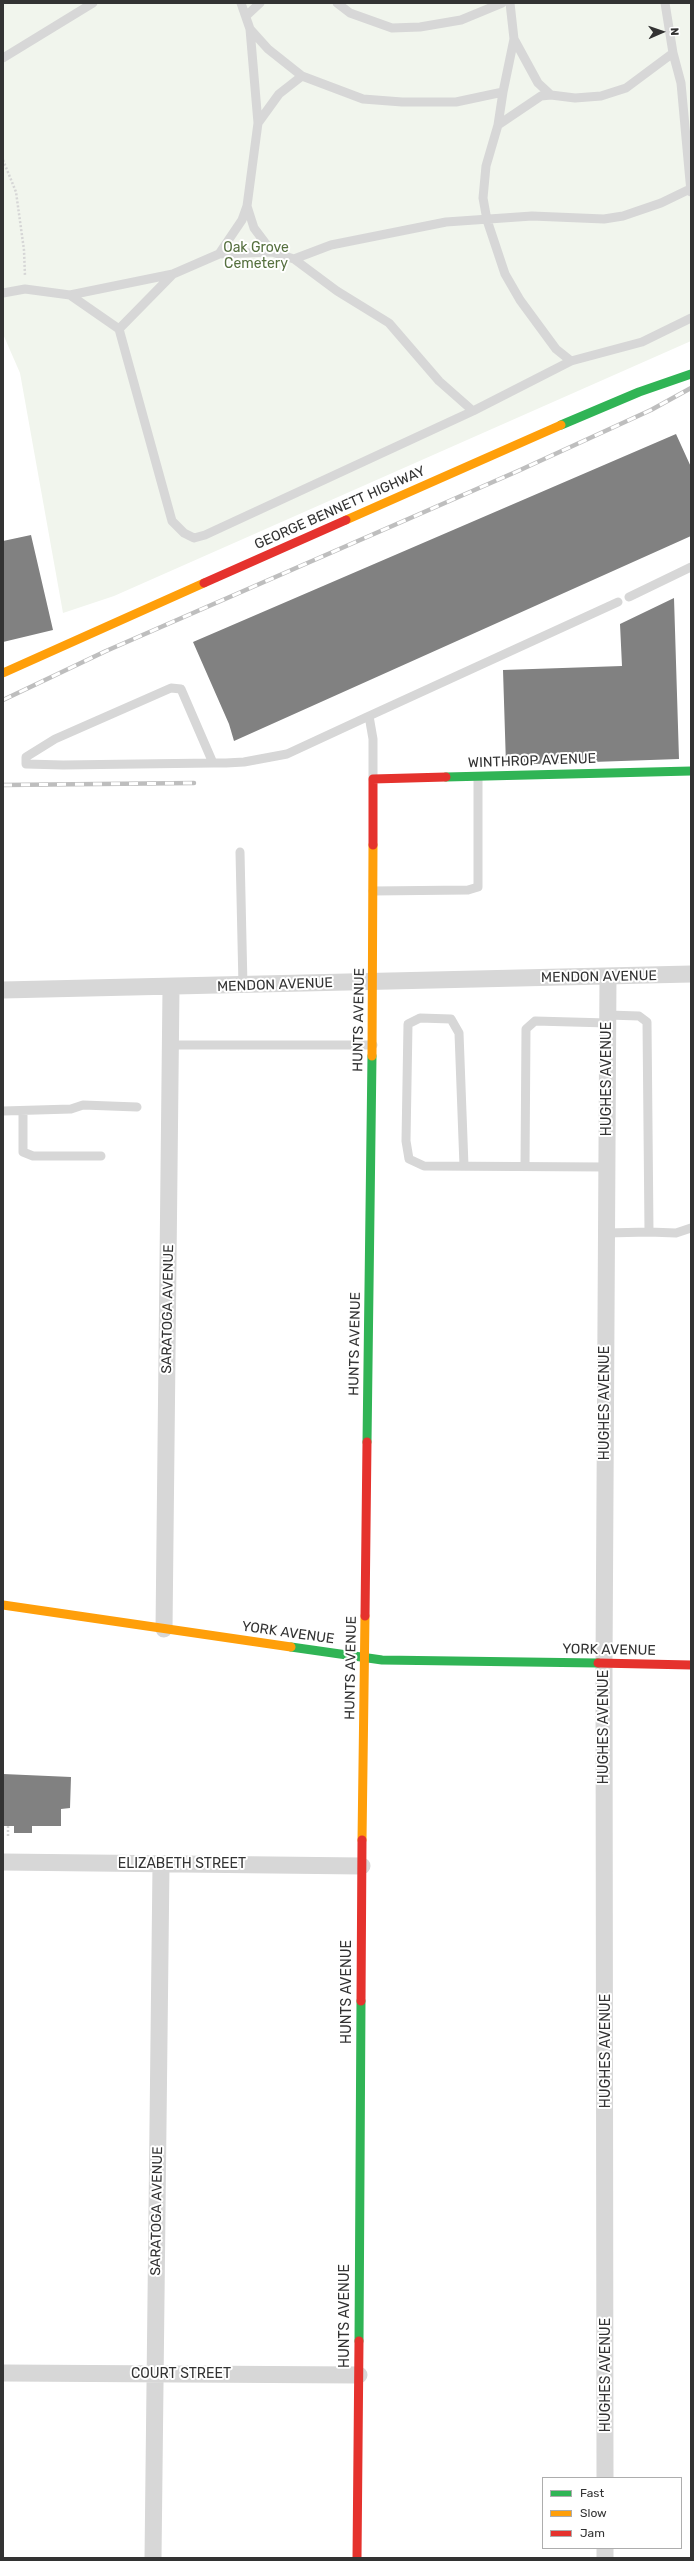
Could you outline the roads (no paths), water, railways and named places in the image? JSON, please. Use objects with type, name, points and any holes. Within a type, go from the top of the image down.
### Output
[{"type":"street","name":"GEORGE BENNETT HIGHWAY","points":[[3,673],[512,446],[639,392],[691,374]]},
{"type":"street","name":"WINTHROP AVENUE","points":[[373,779],[691,771]]},
{"type":"street","name":"HUNTS AVENUE","points":[[357,2558],[362,1866],[374,982],[373,779]]},
{"type":"street","name":"MENDON AVENUE","points":[[3,990],[171,988],[691,974]]},
{"type":"street","name":"HUGHES AVENUE","points":[[605,2477],[604,1663],[608,976]]},
{"type":"street","name":"SARATOGA AVENUE","points":[[164,1630],[171,988]]},
{"type":"street","name":"YORK AVENUE","points":[[3,1605],[365,1659],[691,1665]]},
{"type":"street","name":"ELIZABETH STREET","points":[[3,1862],[161,1865],[362,1866]]},
{"type":"street","name":"SARATOGA AVENUE","points":[[154,2558],[161,1865]]},
{"type":"street","name":"COURT STREET","points":[[3,2373],[359,2375]]},
{"type":"lane","points":[[3,58],[93,3]]},
{"type":"lane","points":[[219,254],[242,220],[247,206],[258,123],[250,29],[241,3]]},
{"type":"lane","points":[[246,16],[260,3]]},
{"type":"lane","points":[[337,3],[357,16],[392,28],[427,27],[461,20],[502,3]]},
{"type":"lane","points":[[510,3],[514,39],[498,125],[486,166],[484,198],[487,220],[505,274],[520,300],[544,335],[556,349],[571,361]]},
{"type":"lane","points":[[294,259],[331,245],[446,222],[532,216],[604,219],[644,210],[690,191],[681,83],[673,53],[665,3]]},
{"type":"lane","points":[[250,29],[268,49],[302,76],[363,99],[402,102],[456,102],[503,92]]},
{"type":"lane","points":[[514,39],[538,83],[552,95]]},
{"type":"lane","points":[[498,125],[541,96],[552,95],[575,98],[601,96],[626,88],[673,53]]},
{"type":"lane","points":[[258,123],[279,94],[302,76]]},
{"type":"lane","points":[[247,206],[254,228],[272,252]]},
{"type":"lane","points":[[3,293],[25,289],[70,295],[173,274],[219,254],[272,252],[294,259],[337,292],[389,323],[439,381],[473,410]]},
{"type":"lane","points":[[119,329],[173,274]]},
{"type":"lane","points":[[70,295],[119,329],[172,521],[184,533],[194,538],[205,535],[473,410],[571,361],[642,342],[691,318]]},
{"type":"lane","points":[[629,597],[691,567]]},
{"type":"lane","points":[[213,763],[181,689],[171,688],[54,739],[26,757],[26,764],[213,763],[263,760],[286,754],[618,602]]},
{"type":"lane","points":[[369,716],[373,739],[373,779]]},
{"type":"lane","points":[[373,891],[468,890],[478,887],[478,777]]},
{"type":"lane","points":[[240,852],[243,986]]},
{"type":"lane","points":[[525,1166],[526,1029],[535,1021],[608,1019],[639,1016],[648,1022],[649,1232]]},
{"type":"lane","points":[[464,1166],[460,1033],[451,1019],[420,1018],[408,1024],[406,1140],[409,1158],[424,1166],[607,1167]]},
{"type":"lane","points":[[171,1045],[373,1045]]},
{"type":"lane","points":[[3,1111],[72,1109],[83,1105],[137,1107]]},
{"type":"lane","points":[[23,1111],[24,1152],[33,1156],[101,1156]]},
{"type":"lane","points":[[606,1232],[676,1233],[691,1228]]},
{"type":"railway","points":[[3,700],[106,651],[518,471],[651,410],[691,388]]},
{"type":"railway","points":[[3,785],[194,783]]},
{"type":"park label","name":"Oak Grove Cemetery","points":[[256,256]]}]
